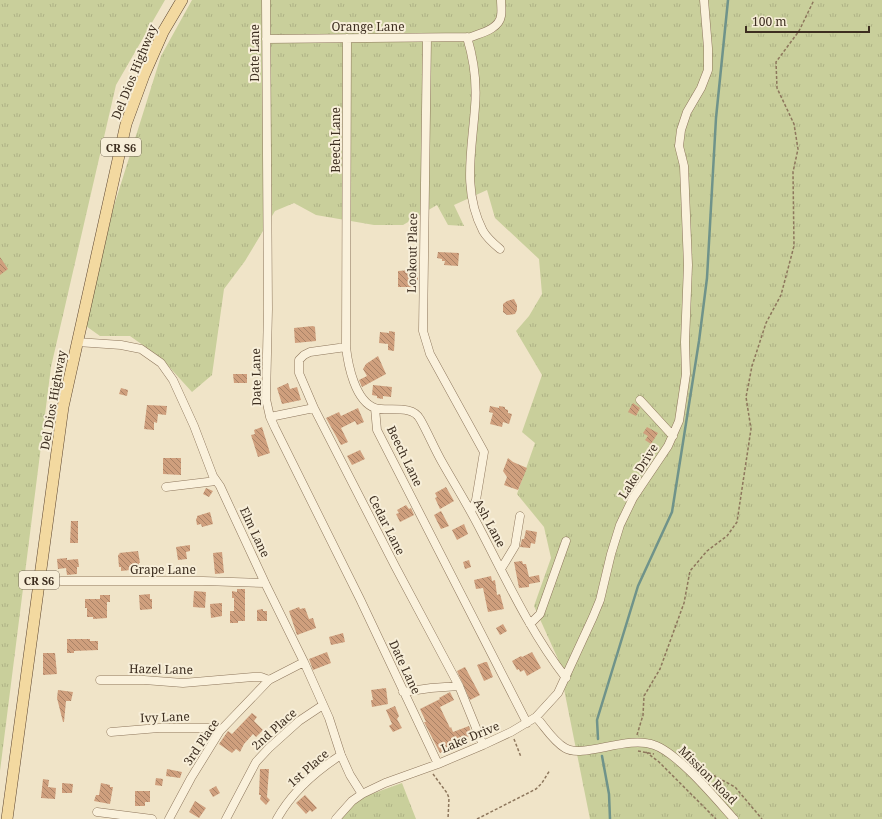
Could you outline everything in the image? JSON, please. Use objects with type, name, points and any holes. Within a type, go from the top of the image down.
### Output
[{"type":"main road","name":"Del Dios Highway","points":[[7,819],[63,407],[126,124],[144,75],[163,32],[182,0]]},
{"type":"street","name":"Date Lane","points":[[266,0],[268,301],[266,399],[270,417],[438,764]]},
{"type":"street","points":[[500,249],[488,238],[484,231],[470,191],[469,171],[475,106],[475,84],[469,37],[495,27],[501,17],[501,0]]},
{"type":"street","name":"Lake Drive","points":[[336,819],[352,801],[362,794],[385,783],[438,764],[483,745],[527,723],[536,717],[558,693],[566,678],[600,600],[611,554],[620,525],[633,498],[668,446],[679,421],[686,374],[685,342],[688,265],[684,166],[679,146],[680,130],[687,112],[701,88],[708,70],[708,48],[704,0]]},
{"type":"street","name":"Orange Lane","points":[[266,39],[469,37]]},
{"type":"street","name":"Beech Lane","points":[[347,38],[347,359],[357,390],[361,398],[367,404],[375,408],[377,430],[527,723]]},
{"type":"street","name":"Lookout Place","points":[[427,38],[424,331],[430,354],[484,452],[476,500],[472,512]]},
{"type":"street","name":"Elm Lane","points":[[77,342],[121,345],[141,349],[161,364],[173,380],[194,426],[213,476],[220,486],[304,662],[329,718],[341,755],[350,775],[362,794]]},
{"type":"street","name":"Cedar Lane","points":[[346,347],[310,352],[304,355],[299,360],[299,373],[314,408],[458,686],[483,745]]},
{"type":"street","points":[[640,400],[673,436]]},
{"type":"street","points":[[270,417],[314,408]]},
{"type":"street","name":"Ash Lane","points":[[375,408],[406,410],[419,417],[441,461],[472,512],[530,624],[549,655],[566,678]]},
{"type":"street","points":[[166,487],[216,481]]},
{"type":"street","points":[[501,569],[515,546],[520,516]]},
{"type":"street","points":[[530,624],[540,614],[566,541]]},
{"type":"street","name":"Grape Lane","points":[[61,581],[203,581],[265,583]]},
{"type":"street","name":"3rd Place","points":[[169,819],[191,778],[220,731],[269,680],[304,662]]},
{"type":"street","name":"Hazel Lane","points":[[100,680],[144,680],[183,683],[261,677],[269,680]]},
{"type":"street","points":[[404,692],[458,686]]},
{"type":"street","name":"2nd Place","points":[[226,819],[260,757],[299,721],[323,706]]},
{"type":"street","name":"Mission Road","points":[[536,717],[560,745],[571,751],[580,751],[636,742],[647,743],[662,748],[688,770],[734,819]]},
{"type":"street","name":"Ivy Lane","points":[[111,732],[159,728],[213,728],[220,731]]},
{"type":"street","name":"1st Place","points":[[277,819],[299,789],[326,765],[341,755]]},
{"type":"street","points":[[97,812],[116,817],[152,819]]},
{"type":"path","points":[[636,742],[643,715],[644,696],[660,669],[684,603],[690,571],[707,551],[727,536],[737,522],[751,429],[746,397],[752,366],[766,323],[781,295],[794,246],[793,172],[798,149],[794,124],[777,88],[776,62],[799,31],[814,0]]},
{"type":"path","points":[[511,732],[521,757]]},
{"type":"path","points":[[662,748],[668,747],[682,752],[711,774],[735,788],[762,819]]},
{"type":"path","points":[[647,753],[659,762],[716,819]]},
{"type":"path","points":[[429,767],[434,777],[447,793],[449,798],[448,819]]},
{"type":"path","points":[[477,819],[536,789],[542,783],[550,770]]},
{"type":"green space","points":[[0,0],[165,0],[116,85],[51,367],[0,771]]},
{"type":"green space","points":[[192,0],[882,0],[882,819],[590,819],[558,659],[534,606],[551,558],[544,527],[517,494],[535,443],[522,432],[542,375],[516,331],[529,316],[542,294],[539,259],[495,218],[487,190],[454,205],[464,226],[448,225],[437,205],[403,225],[374,225],[316,215],[294,203],[275,211],[245,261],[224,289],[212,375],[192,392],[161,358],[130,336],[100,336],[86,326],[113,209],[161,56]]},
{"type":"green space","points":[[402,783],[416,819],[336,819],[352,801]]},
{"type":"building","points":[[438,252],[459,253],[458,266],[444,265],[445,261],[437,258]]},
{"type":"building","points":[[0,257],[8,269],[0,275]]},
{"type":"building","points":[[418,270],[418,281],[414,281],[417,287],[398,287],[398,271]]},
{"type":"building","points":[[514,299],[517,305],[517,310],[515,314],[507,315],[503,312],[503,304]]},
{"type":"building","points":[[315,327],[316,341],[295,343],[294,328]]},
{"type":"building","points":[[389,331],[395,332],[394,351],[388,350],[388,344],[379,343],[380,332],[389,333]]},
{"type":"building","points":[[378,356],[386,374],[362,387],[359,380],[367,376],[363,369],[366,364]]},
{"type":"building","points":[[233,374],[247,374],[247,383],[234,383]]},
{"type":"building","points":[[288,383],[290,389],[297,387],[301,400],[282,404],[277,388]]},
{"type":"building","points":[[373,385],[392,387],[391,397],[383,396],[383,399],[372,395]]},
{"type":"building","points":[[121,388],[128,390],[127,396],[119,394]]},
{"type":"building","points":[[633,403],[640,408],[636,416],[628,412]]},
{"type":"building","points":[[147,405],[167,406],[166,415],[158,414],[157,423],[154,422],[154,430],[144,429]]},
{"type":"building","points":[[490,406],[499,408],[499,406],[505,407],[505,409],[508,410],[508,413],[512,414],[509,424],[503,422],[502,427],[490,424],[493,413],[489,412]]},
{"type":"building","points":[[358,408],[364,422],[357,425],[355,421],[341,428],[348,442],[341,445],[326,418],[339,412],[341,416]]},
{"type":"building","points":[[262,427],[270,453],[258,457],[251,435],[255,434],[254,430]]},
{"type":"building","points":[[647,427],[658,433],[651,444],[645,440],[648,436],[643,433]]},
{"type":"building","points":[[360,450],[365,459],[352,465],[347,456]]},
{"type":"building","points":[[163,458],[181,458],[181,475],[163,474]]},
{"type":"building","points":[[508,458],[513,462],[527,468],[518,490],[504,485],[507,477],[503,471]]},
{"type":"building","points":[[446,487],[454,501],[440,509],[435,498],[437,497],[435,493]]},
{"type":"building","points":[[206,488],[213,491],[209,497],[203,494]]},
{"type":"building","points":[[406,505],[409,509],[411,508],[414,515],[400,522],[396,514],[399,513],[397,510]]},
{"type":"building","points":[[441,511],[449,526],[441,529],[434,515]]},
{"type":"building","points":[[210,512],[213,524],[202,527],[201,524],[197,525],[197,516]]},
{"type":"building","points":[[71,521],[78,521],[78,543],[70,543]]},
{"type":"building","points":[[464,524],[468,534],[457,540],[452,530]]},
{"type":"building","points":[[526,530],[537,532],[535,544],[531,543],[530,548],[520,547]]},
{"type":"building","points":[[190,545],[190,551],[186,552],[187,559],[178,560],[176,547]]},
{"type":"building","points":[[138,551],[140,563],[139,569],[121,571],[121,567],[119,567],[119,553]]},
{"type":"building","points":[[222,552],[224,573],[215,574],[213,553]]},
{"type":"building","points":[[67,558],[67,560],[78,559],[79,567],[77,567],[77,574],[67,575],[66,568],[58,569],[57,559]]},
{"type":"building","points":[[469,560],[471,567],[465,569],[463,562]]},
{"type":"building","points":[[522,561],[523,564],[526,564],[529,577],[539,575],[540,582],[529,584],[529,587],[519,588],[514,562]]},
{"type":"building","points":[[491,576],[492,581],[495,580],[497,595],[500,594],[504,609],[488,612],[483,588],[476,589],[474,580]]},
{"type":"building","points":[[237,589],[245,589],[245,621],[230,623],[230,611],[234,611],[234,598],[232,598],[232,591],[237,592]]},
{"type":"building","points":[[194,591],[206,592],[205,608],[193,607]]},
{"type":"building","points":[[150,594],[150,599],[152,599],[152,609],[140,610],[139,595]]},
{"type":"building","points":[[100,595],[110,595],[110,602],[107,602],[107,618],[93,619],[93,617],[87,617],[85,599],[100,599]]},
{"type":"building","points":[[222,603],[222,616],[211,618],[210,604]]},
{"type":"building","points":[[299,607],[300,609],[305,608],[309,619],[313,618],[316,628],[297,635],[289,611]]},
{"type":"building","points":[[263,609],[263,611],[267,611],[267,621],[257,621],[257,610]]},
{"type":"building","points":[[503,624],[507,631],[500,635],[496,628]]},
{"type":"building","points":[[343,633],[345,642],[331,645],[329,637]]},
{"type":"building","points":[[67,639],[90,639],[90,641],[98,641],[98,650],[74,651],[74,653],[67,653]]},
{"type":"building","points":[[327,652],[331,663],[313,670],[309,659]]},
{"type":"building","points":[[532,652],[541,668],[527,676],[524,670],[520,672],[519,669],[517,670],[512,661]]},
{"type":"building","points":[[43,653],[55,653],[57,674],[43,675]]},
{"type":"building","points":[[487,662],[493,677],[484,681],[477,665]]},
{"type":"building","points":[[465,667],[480,695],[470,700],[457,671]]},
{"type":"building","points":[[386,688],[388,704],[372,707],[371,700],[373,700],[371,690]]},
{"type":"building","points":[[58,690],[73,692],[71,701],[66,701],[64,722],[57,698]]},
{"type":"building","points":[[450,692],[454,700],[440,707],[450,728],[451,727],[453,732],[469,726],[472,735],[451,743],[453,747],[440,753],[424,722],[426,722],[420,709]]},
{"type":"building","points":[[395,706],[399,716],[397,719],[402,728],[393,732],[389,726],[392,724],[386,710]]},
{"type":"building","points":[[252,713],[257,717],[254,721],[263,730],[256,737],[253,734],[244,744],[240,752],[236,749],[232,753],[219,744],[228,731],[232,734]]},
{"type":"building","points":[[167,769],[182,772],[180,778],[166,776]]},
{"type":"building","points":[[260,769],[269,769],[267,797],[270,800],[266,805],[260,799],[261,795],[259,795]]},
{"type":"building","points":[[156,778],[163,779],[162,786],[155,785]]},
{"type":"building","points":[[43,779],[49,780],[48,787],[56,788],[55,799],[41,798]]},
{"type":"building","points":[[62,783],[73,784],[72,793],[62,793]]},
{"type":"building","points":[[101,783],[113,787],[110,804],[94,801],[96,795],[99,795]]},
{"type":"building","points":[[216,786],[220,793],[213,797],[209,790]]},
{"type":"building","points":[[135,791],[150,791],[150,802],[145,802],[145,806],[135,806]]},
{"type":"building","points":[[305,795],[317,808],[312,812],[310,810],[306,814],[296,803]]},
{"type":"building","points":[[195,801],[206,808],[199,818],[189,812]]},
{"type":"waterway","points":[[598,739],[597,720],[638,586],[672,512],[699,341],[707,278],[716,118],[728,0]]},
{"type":"waterway","points":[[602,756],[609,794],[610,819]]}]
